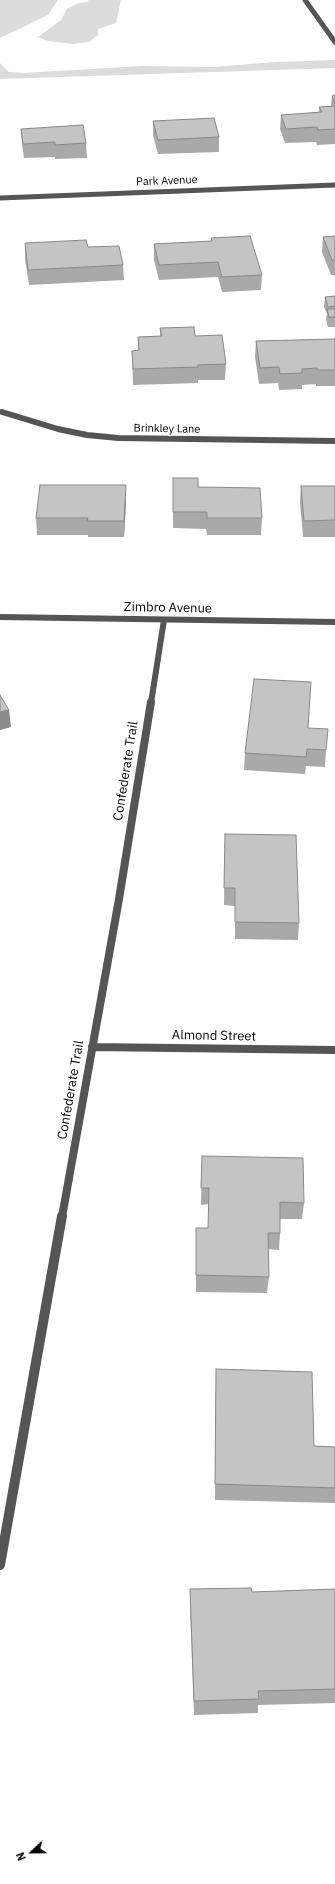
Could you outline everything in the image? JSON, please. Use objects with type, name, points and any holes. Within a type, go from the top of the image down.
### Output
[{"type":"street","points":[[305,0],[335,42]]},
{"type":"street","name":"Park Avenue","points":[[0,198],[335,184]]},
{"type":"street","name":"Brinkley Lane","points":[[2,412],[58,429],[95,436],[118,438],[335,441]]},
{"type":"street","name":"Zimbro Avenue","points":[[0,618],[335,622]]},
{"type":"street","name":"Confederate Trail","points":[[0,1565],[119,900],[164,620]]},
{"type":"street","name":"Almond Street","points":[[92,1047],[335,1050]]},
{"type":"shaded area","points":[[0,0],[58,0],[48,15],[0,38]]},
{"type":"shaded area","points":[[89,0],[121,0],[116,23],[98,29],[98,35],[89,42],[73,44],[48,41],[38,37],[61,20],[67,9],[78,3],[87,2]]},
{"type":"shaded area","points":[[335,60],[335,68],[0,79],[0,63],[9,72],[24,73],[142,66],[214,67],[275,62]]},
{"type":"building","points":[[335,95],[335,104],[332,96]]},
{"type":"building","points":[[335,106],[335,129],[318,130],[317,127],[286,129],[281,115],[322,112],[319,107]]},
{"type":"building","points":[[214,118],[219,137],[158,140],[153,121]]},
{"type":"building","points":[[83,125],[86,143],[55,145],[55,142],[23,144],[21,129]]},
{"type":"building","points":[[250,236],[262,275],[222,277],[218,262],[159,265],[154,244],[212,241],[211,238]]},
{"type":"building","points":[[335,236],[335,260],[332,260],[323,237]]},
{"type":"building","points":[[86,240],[88,247],[119,246],[123,265],[28,270],[25,243]]},
{"type":"building","points":[[335,296],[335,306],[328,307],[325,297]]},
{"type":"building","points":[[327,309],[335,309],[335,317],[329,317]]},
{"type":"building","points":[[194,327],[195,336],[222,335],[226,364],[198,365],[198,367],[133,369],[132,351],[139,350],[138,337],[162,336],[160,328]]},
{"type":"building","points":[[335,339],[335,370],[317,370],[317,368],[302,369],[302,373],[280,374],[279,367],[260,368],[256,341]]},
{"type":"building","points":[[173,478],[198,478],[198,487],[260,488],[262,518],[207,518],[207,512],[173,512]]},
{"type":"building","points":[[40,485],[126,485],[124,521],[87,521],[88,518],[36,518]]},
{"type":"building","points":[[301,486],[335,486],[335,520],[304,521]]},
{"type":"building","points":[[254,679],[311,682],[308,728],[328,729],[326,750],[307,749],[306,757],[245,753]]},
{"type":"building","points":[[0,695],[9,710],[0,712]]},
{"type":"building","points":[[225,834],[296,835],[299,923],[235,922],[235,888],[224,888]]},
{"type":"building","points":[[202,1156],[303,1158],[304,1203],[280,1202],[280,1233],[268,1233],[269,1277],[196,1275],[196,1228],[208,1228],[209,1188],[201,1188]]},
{"type":"building","points":[[216,1369],[312,1372],[314,1446],[335,1447],[335,1488],[215,1484]]},
{"type":"building","points":[[251,1588],[252,1592],[335,1589],[335,1689],[258,1691],[259,1699],[194,1701],[190,1589]]}]
